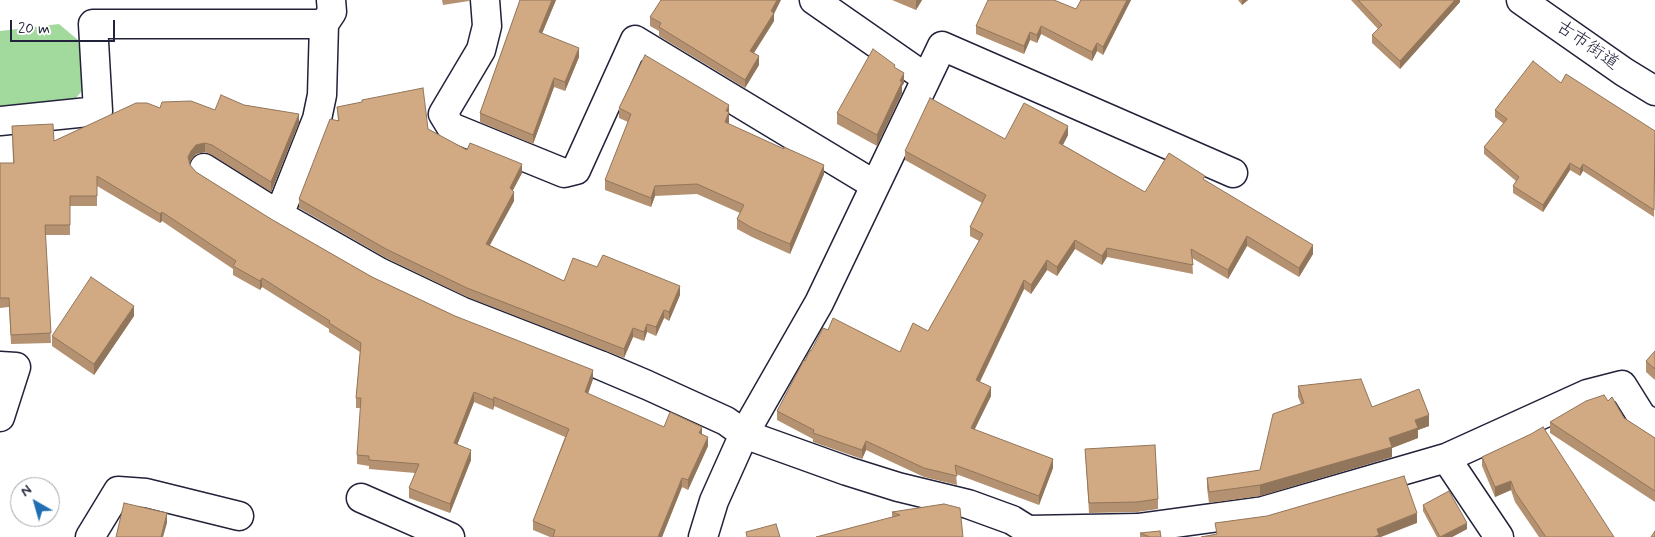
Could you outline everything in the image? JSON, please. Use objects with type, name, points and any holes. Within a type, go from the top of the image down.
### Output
[{"type":"street","points":[[485,0],[487,26],[481,50],[443,114],[451,127],[564,173],[576,170],[635,40],[874,185]]},
{"type":"street","points":[[814,0],[926,78]]},
{"type":"street","name":"古市街道","points":[[1521,0],[1624,72],[1655,90]]},
{"type":"street","points":[[0,121],[98,111],[93,24],[328,12],[322,95],[316,118],[279,215]]},
{"type":"street","points":[[703,537],[714,501],[744,434],[819,302],[942,46],[1233,173]]},
{"type":"street","points":[[204,168],[279,215],[379,272],[461,311],[647,385],[726,422],[744,434],[847,471],[968,504],[1012,520],[1028,530],[1138,528],[1263,511],[1446,458],[1587,394],[1622,384],[1642,417],[1655,424]]},
{"type":"street","points":[[0,366],[16,367],[0,417]]},
{"type":"street","points":[[1446,458],[1499,537]]},
{"type":"street","points":[[90,537],[118,491],[146,493],[239,516]]},
{"type":"street","points":[[361,498],[450,537]]},
{"type":"green space","points":[[59,24],[78,40],[85,87],[72,103],[0,109],[0,31]]},
{"type":"building","points":[[520,0],[552,0],[539,32],[579,48],[565,82],[554,78],[533,135],[480,113]]},
{"type":"building","points":[[661,0],[777,0],[771,11],[774,13],[750,51],[759,56],[745,80],[659,27],[661,23],[650,17]]},
{"type":"building","points":[[988,0],[1054,0],[1076,9],[1081,0],[1127,0],[1103,47],[1097,43],[1092,52],[1041,26],[1037,35],[1030,32],[1024,46],[976,26]]},
{"type":"building","points":[[1358,0],[1455,0],[1400,61],[1372,35],[1382,25]]},
{"type":"building","points":[[873,49],[904,73],[900,81],[902,82],[877,135],[837,113]]},
{"type":"building","points":[[645,55],[729,105],[726,111],[729,112],[725,122],[824,165],[790,244],[752,228],[737,219],[744,205],[697,184],[655,186],[651,198],[605,180],[631,114],[619,108]]},
{"type":"building","points":[[1533,61],[1561,83],[1566,74],[1655,131],[1654,210],[1583,164],[1580,169],[1570,163],[1543,205],[1513,186],[1519,177],[1484,147],[1507,119],[1495,110]]},
{"type":"building","points":[[423,88],[428,129],[467,150],[470,143],[522,164],[510,188],[514,192],[486,244],[564,281],[573,258],[597,267],[603,255],[680,286],[669,312],[664,310],[656,327],[647,324],[644,332],[633,328],[624,349],[467,288],[386,249],[299,199],[330,119],[339,121],[337,107]]},
{"type":"building","points":[[221,95],[244,105],[299,114],[271,182],[212,145],[205,143],[196,145],[188,157],[190,165],[196,172],[271,219],[372,277],[455,316],[593,370],[585,392],[664,427],[670,412],[702,427],[699,433],[708,437],[688,480],[682,478],[658,537],[553,537],[555,530],[533,521],[569,429],[494,397],[493,400],[474,392],[454,443],[471,450],[450,504],[409,488],[419,464],[369,460],[369,456],[357,455],[361,398],[356,398],[361,343],[262,278],[260,281],[233,266],[236,261],[162,212],[160,214],[97,176],[97,196],[70,196],[70,225],[45,225],[51,333],[11,335],[9,298],[0,298],[0,163],[14,163],[12,126],[53,124],[54,141],[136,103],[147,103],[160,108],[162,102],[191,101],[215,110]]},
{"type":"building","points":[[930,98],[1005,139],[1024,103],[1068,126],[1059,143],[1145,192],[1169,153],[1205,176],[1203,179],[1313,245],[1299,268],[1247,236],[1228,270],[1191,249],[1193,265],[1107,248],[1102,256],[1075,240],[1057,267],[1047,260],[1031,285],[1024,280],[976,380],[991,387],[971,428],[1053,459],[1039,496],[955,465],[957,476],[924,468],[866,441],[862,450],[813,433],[814,430],[777,411],[823,328],[828,330],[833,318],[900,352],[913,323],[928,331],[983,234],[970,227],[986,195],[905,151]]},
{"type":"building","points":[[91,277],[134,306],[94,364],[52,336]]},
{"type":"building","points":[[1655,351],[1655,369],[1646,361]]},
{"type":"building","points":[[1361,379],[1372,407],[1419,389],[1429,415],[1415,420],[1418,428],[1389,438],[1392,447],[1260,485],[1209,492],[1207,478],[1260,470],[1273,414],[1304,403],[1298,386]]},
{"type":"building","points":[[1604,395],[1608,401],[1612,397],[1624,418],[1655,438],[1655,491],[1550,422],[1586,401]]},
{"type":"building","points":[[1543,427],[1614,537],[1546,537],[1515,492],[1511,481],[1495,487],[1482,457]]},
{"type":"building","points":[[1155,445],[1158,499],[1137,502],[1089,503],[1085,449]]},
{"type":"building","points":[[1404,476],[1417,513],[1377,529],[1379,535],[1374,537],[1201,537],[1217,534],[1215,523],[1267,516]]},
{"type":"building","points":[[1449,491],[1467,523],[1440,537],[1423,505]]},
{"type":"building","points":[[124,503],[167,513],[161,537],[116,537]]},
{"type":"building","points":[[944,504],[960,508],[963,537],[816,537],[900,515],[892,512]]},
{"type":"building","points":[[776,524],[780,537],[747,537],[746,532]]},
{"type":"building","points":[[1160,531],[1161,537],[1150,537],[1140,533]]}]
